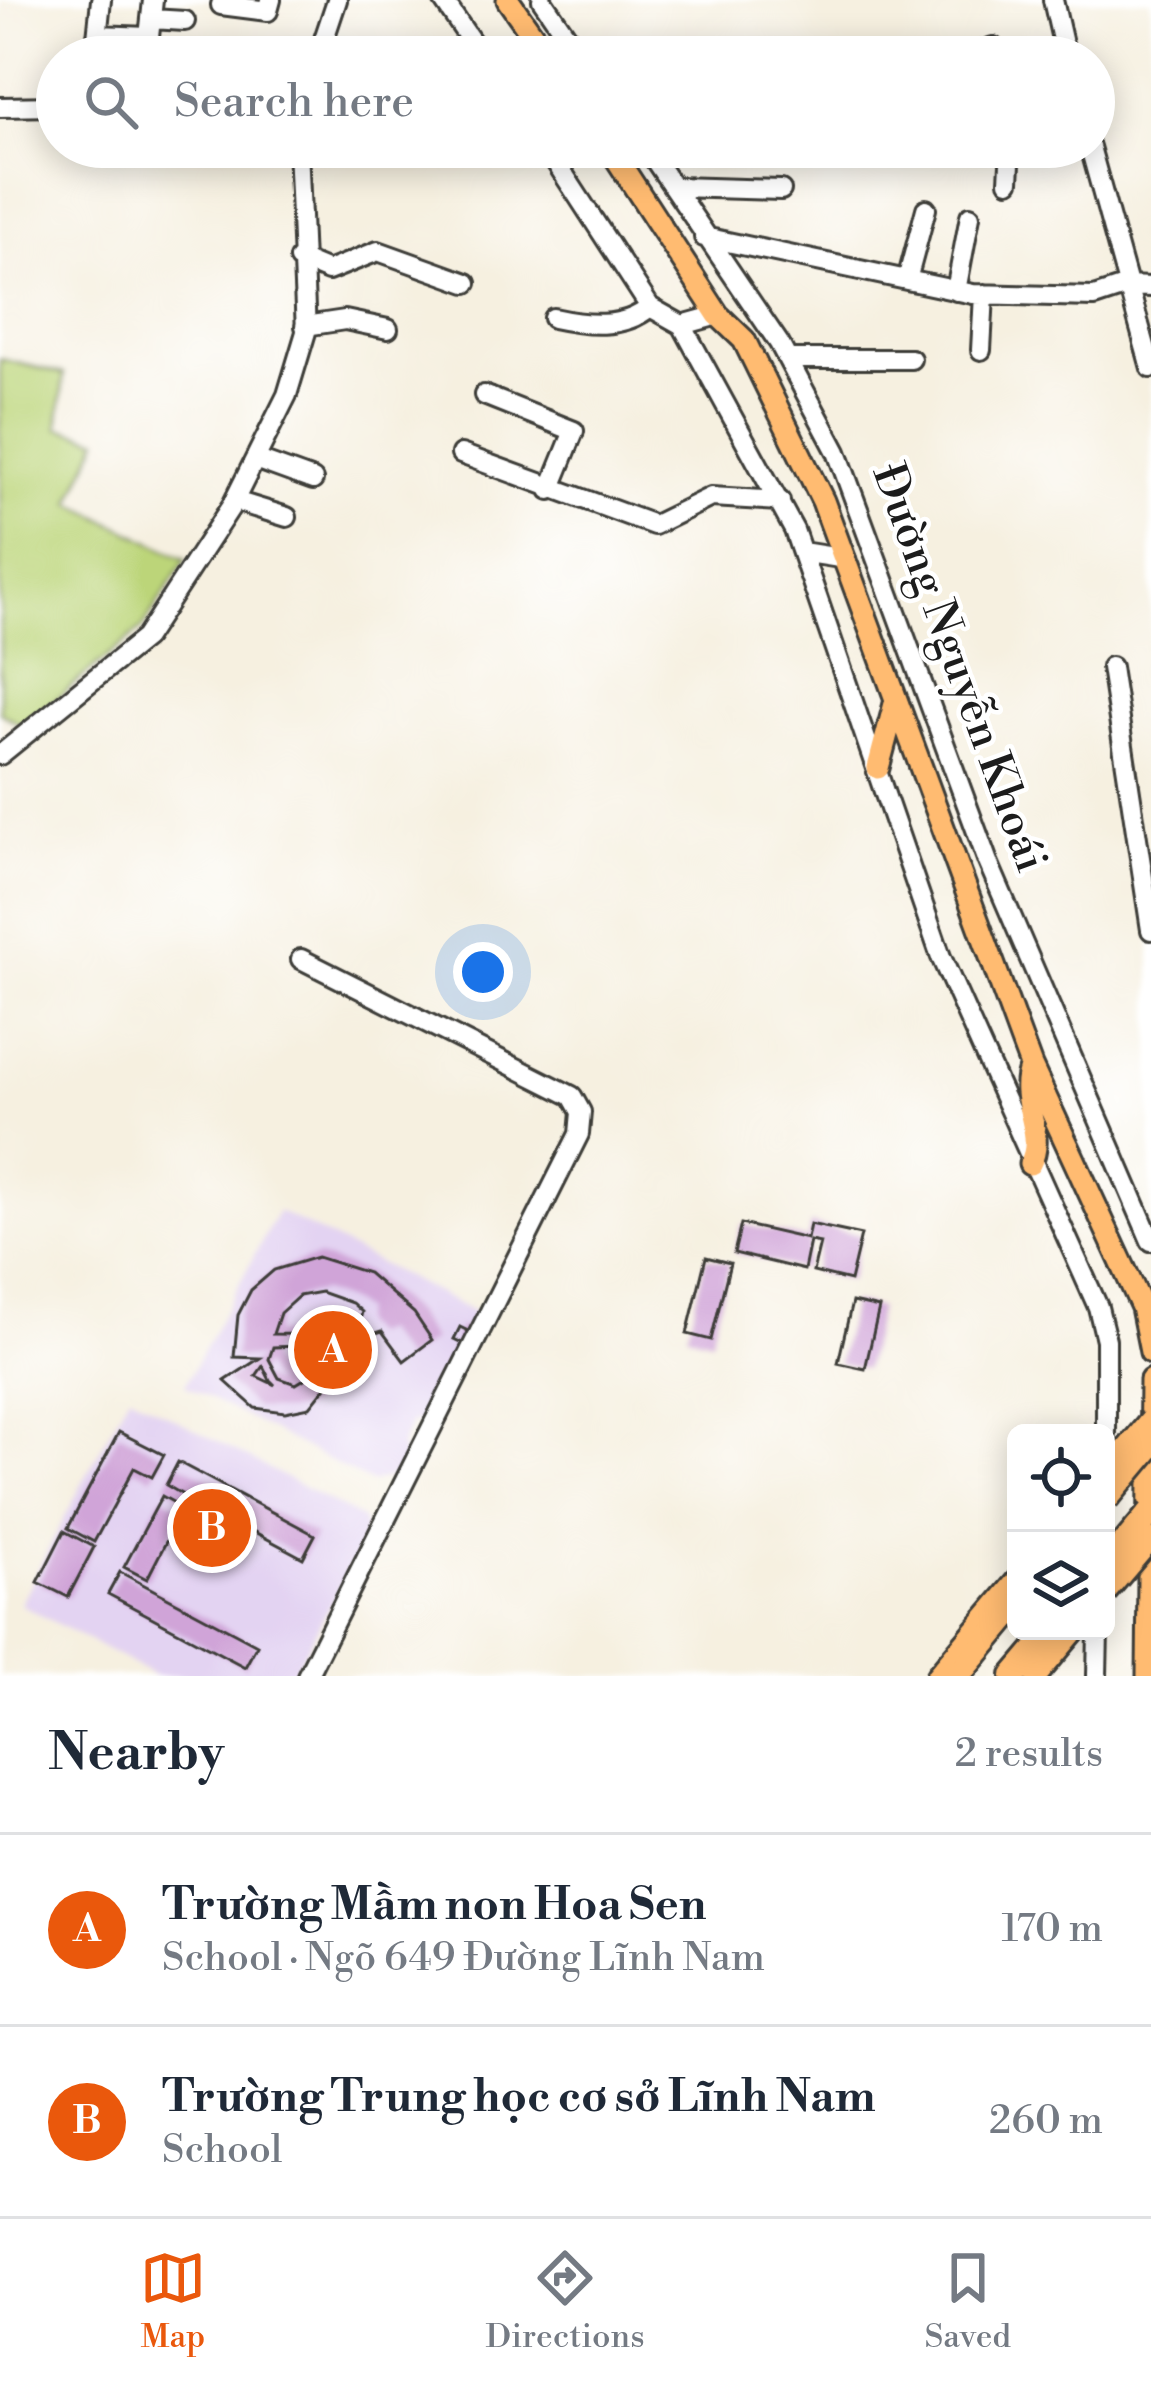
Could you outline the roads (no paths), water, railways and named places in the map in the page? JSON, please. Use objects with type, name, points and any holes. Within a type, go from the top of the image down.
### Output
[{"type":"highway","points":[[1115,1488],[1151,1445]]},
{"type":"highway","points":[[1115,1555],[1151,1512]]},
{"type":"highway","points":[[958,1676],[1007,1617]]},
{"type":"highway","points":[[1014,1676],[1044,1640]]},
{"type":"main road","points":[[508,0],[533,36]]},
{"type":"main road","name":"Đường Nguyễn Khoái","points":[[623,168],[718,315],[744,340],[786,419],[846,559],[1030,1066],[1142,1307],[1151,1352]]},
{"type":"main road","points":[[878,768],[897,699]]},
{"type":"main road","points":[[1030,1066],[1023,1096],[1036,1142],[1030,1164]]},
{"type":"main road","points":[[1148,1676],[1151,1380]]},
{"type":"main road","points":[[1115,1463],[1151,1420]]},
{"type":"main road","points":[[1115,1581],[1151,1539]]},
{"type":"main road","points":[[937,1676],[1007,1593]]},
{"type":"main road","points":[[1036,1676],[1066,1640]]},
{"type":"street","points":[[101,0],[97,35],[123,36]]},
{"type":"street","points":[[221,5],[268,10],[271,0]]},
{"type":"street","points":[[325,36],[337,0]]},
{"type":"street","points":[[443,0],[468,36]]},
{"type":"street","points":[[542,0],[567,36]]},
{"type":"street","points":[[1053,0],[1061,36]]},
{"type":"street","points":[[152,10],[185,21]]},
{"type":"street","points":[[0,106],[36,106]]},
{"type":"street","points":[[0,755],[145,638],[235,501],[287,395],[305,326],[298,168]]},
{"type":"street","points":[[560,168],[650,307],[682,325],[780,501],[802,552],[941,957],[1098,1307],[1106,1340],[1106,1424]]},
{"type":"street","name":"Đường Nguyễn Khoái","points":[[662,168],[788,359],[857,497],[988,862],[1151,1241]]},
{"type":"street","points":[[1009,181],[1010,168]]},
{"type":"street","points":[[1095,168],[1151,368]]},
{"type":"street","points":[[677,187],[781,190]]},
{"type":"street","points":[[907,280],[926,209]]},
{"type":"street","points":[[956,291],[970,216]]},
{"type":"street","points":[[704,237],[956,291],[1094,297],[1126,286],[1151,287]]},
{"type":"street","points":[[299,259],[328,271],[378,251],[467,283]]},
{"type":"street","points":[[981,350],[984,294]]},
{"type":"street","points":[[554,318],[589,326],[620,321],[650,307]]},
{"type":"street","points":[[682,325],[718,315]]},
{"type":"street","points":[[305,326],[345,320],[388,329]]},
{"type":"street","points":[[788,359],[911,359]]},
{"type":"street","points":[[484,395],[574,431],[550,490]]},
{"type":"street","points":[[461,454],[654,525],[711,497],[780,501]]},
{"type":"street","points":[[255,459],[313,480]]},
{"type":"street","points":[[235,501],[287,518]]},
{"type":"street","points":[[802,552],[846,559]]},
{"type":"street","points":[[1112,667],[1151,930]]},
{"type":"street","points":[[301,959],[572,1096],[581,1112],[579,1134],[307,1676]]},
{"type":"street","points":[[1096,1676],[1098,1640]]},
{"type":"place","name":"Trường Mầm non Hoa Sen","points":[[333,1350]]},
{"type":"place","name":"Trường Trung học cơ sở Lĩnh Nam","points":[[212,1528]]}]
